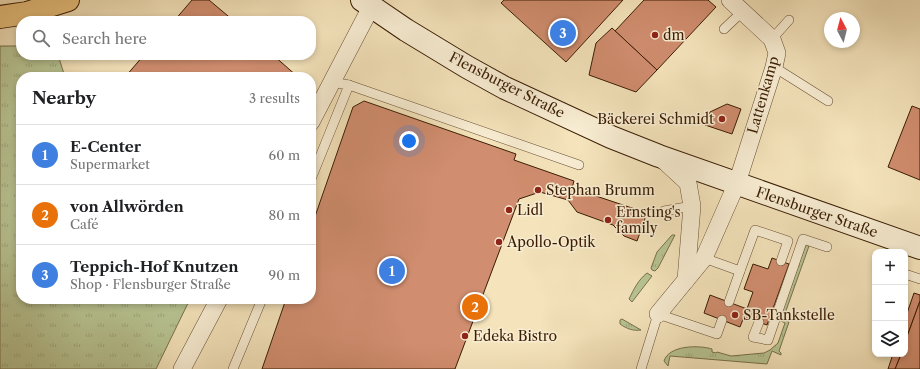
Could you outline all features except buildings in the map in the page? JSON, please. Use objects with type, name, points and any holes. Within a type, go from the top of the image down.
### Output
[{"type":"main road","points":[[0,17],[27,13],[68,0]]},
{"type":"street","name":"Lattenkamp","points":[[730,0],[772,39],[777,53],[774,67],[737,183]]},
{"type":"street","points":[[316,112],[332,82],[367,3]]},
{"type":"street","name":"Flensburger Straße","points":[[367,3],[467,67],[505,88],[611,137],[659,156],[920,248]]},
{"type":"street","name":"Flensburger Straße","points":[[659,156],[688,183],[692,206],[686,280]]},
{"type":"street","points":[[658,314],[704,258],[737,183]]},
{"type":"street","points":[[182,369],[216,304]]},
{"type":"lane","points":[[724,29],[742,12]]},
{"type":"lane","points":[[772,39],[789,20]]},
{"type":"lane","points":[[774,67],[828,101]]},
{"type":"lane","points":[[332,82],[349,85],[579,165]]},
{"type":"lane","points":[[316,167],[349,85]]},
{"type":"lane","points":[[664,211],[692,206]]},
{"type":"lane","points":[[729,302],[755,230],[788,241],[781,261]]},
{"type":"lane","points":[[759,322],[753,337],[768,340],[803,239],[827,247]]},
{"type":"lane","points":[[704,258],[740,271]]},
{"type":"lane","points":[[908,275],[920,279]]},
{"type":"lane","points":[[233,369],[260,304]]},
{"type":"lane","points":[[641,369],[658,314],[717,334],[722,320]]},
{"type":"green space","points":[[0,46],[16,46],[16,60],[60,60],[63,72],[16,72],[16,304],[188,304],[156,369],[0,369]]},
{"type":"green space","points":[[672,235],[675,235],[658,268],[655,271],[652,270],[651,268],[657,252]]},
{"type":"green space","points":[[806,244],[809,246],[783,319],[789,322],[779,351],[781,355],[772,351],[767,364],[670,356],[668,366],[664,361],[667,356],[678,349],[700,347],[712,349],[712,352],[731,356],[764,353],[778,343],[785,323],[779,320]]},
{"type":"green space","points":[[647,273],[652,276],[632,302],[629,299],[639,282]]},
{"type":"green space","points":[[622,319],[641,330],[633,330],[623,326],[620,324],[620,320]]},
{"type":"place","name":"Teppich-Hof Knutzen","points":[[563,33]]},
{"type":"place","name":"dm","points":[[655,35]]},
{"type":"place","name":"Bäckerei Schmidt","points":[[722,119]]},
{"type":"place","name":"Stephan Brumm","points":[[538,190]]},
{"type":"place","name":"Lidl","points":[[509,210]]},
{"type":"place","name":"Ernsting's family","points":[[608,220]]},
{"type":"place","name":"Apollo-Optik","points":[[499,242]]},
{"type":"place","name":"E-Center","points":[[392,271]]},
{"type":"place","name":"von Allwörden","points":[[475,307]]},
{"type":"place","name":"SB-Tankstelle","points":[[735,315]]},
{"type":"place","name":"Edeka Bistro","points":[[465,336]]}]
